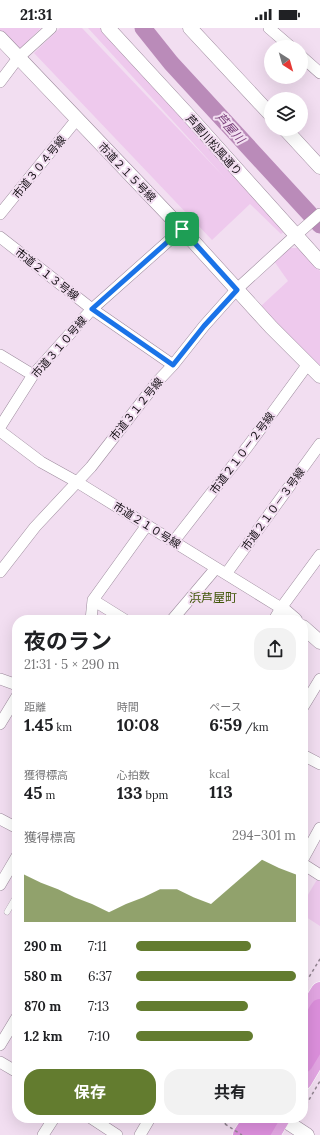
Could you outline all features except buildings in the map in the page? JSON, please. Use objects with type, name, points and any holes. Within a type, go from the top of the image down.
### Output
[{"type":"highway","points":[[308,1017],[311,1005]]},
{"type":"highway","points":[[308,1054],[320,1034]]},
{"type":"highway","points":[[308,1072],[320,1052]]},
{"type":"highway","points":[[228,1130],[236,1123]]},
{"type":"highway","points":[[243,1135],[251,1123]]},
{"type":"highway","points":[[259,1135],[266,1123]]},
{"type":"highway","points":[[271,1135],[278,1123]]},
{"type":"street","points":[[0,82],[18,58],[51,28]]},
{"type":"street","name":"芦屋川松風通り","points":[[108,28],[297,234],[320,262]]},
{"type":"street","points":[[190,28],[264,107]]},
{"type":"street","points":[[269,28],[283,40]]},
{"type":"street","name":"市道２１５号線","points":[[0,38],[320,376]]},
{"type":"street","points":[[308,62],[320,73]]},
{"type":"street","name":"市道３０４号線","points":[[0,214],[77,119]]},
{"type":"street","points":[[291,136],[320,167]]},
{"type":"street","name":"市道３１２号線","points":[[0,572],[35,527],[91,467],[157,382],[173,365],[204,326],[237,290],[320,214]]},
{"type":"street","name":"市道３１０号線","points":[[0,427],[33,375],[92,309],[182,229]]},
{"type":"street","name":"市道２１３号線","points":[[0,237],[92,309],[173,365]]},
{"type":"street","points":[[0,355],[33,375]]},
{"type":"street","name":"市道２１０－２号線","points":[[174,541],[248,446],[308,364]]},
{"type":"street","name":"市道２１０号線","points":[[0,430],[41,462],[77,482],[226,574],[278,614]]},
{"type":"street","name":"市道２１０－３号線","points":[[226,574],[320,444]]},
{"type":"street","points":[[92,615],[93,600],[147,526]]},
{"type":"street","points":[[278,614],[320,555]]},
{"type":"street","points":[[176,615],[216,568]]},
{"type":"street","points":[[93,600],[117,615]]},
{"type":"street","points":[[308,631],[320,642]]},
{"type":"street","points":[[308,699],[320,679]]},
{"type":"street","points":[[0,680],[12,684]]},
{"type":"street","points":[[0,724],[12,704]]},
{"type":"street","points":[[308,758],[320,764]]},
{"type":"street","points":[[0,818],[12,825]]},
{"type":"street","points":[[308,850],[320,828]]},
{"type":"street","points":[[0,885],[12,865]]},
{"type":"street","points":[[308,867],[320,875]]},
{"type":"street","points":[[0,1045],[12,1025]]},
{"type":"street","points":[[0,1062],[12,1069]]},
{"type":"street","points":[[43,1135],[51,1123]]},
{"type":"street","points":[[98,1123],[117,1135]]},
{"type":"street","points":[[140,1135],[147,1123]]},
{"type":"street","points":[[289,1123],[307,1135]]},
{"type":"lane","points":[[7,912],[12,904]]},
{"type":"path","points":[[308,979],[320,959]]},
{"type":"path","points":[[308,1102],[320,1082]]},
{"type":"path","points":[[228,1130],[243,1135]]},
{"type":"shaded area","points":[[0,28],[41,28],[19,50],[0,31]]},
{"type":"shaded area","points":[[60,28],[82,28],[226,179],[88,28],[102,28],[287,230],[281,234],[250,204],[212,240],[34,53]]},
{"type":"shaded area","points":[[290,248],[299,248],[320,271],[320,369],[261,306],[288,281],[274,261]]},
{"type":"shaded area","points":[[318,878],[320,879],[320,926],[308,918],[308,895]]},
{"type":"waterway","name":"芦屋川","points":[[143,28],[171,63],[320,225]]},
{"type":"district","name":"浜芦屋町","points":[[213,598]]},
{"type":"route","points":[[182,229],[237,290],[204,326],[173,365],[92,309],[182,229]]}]
